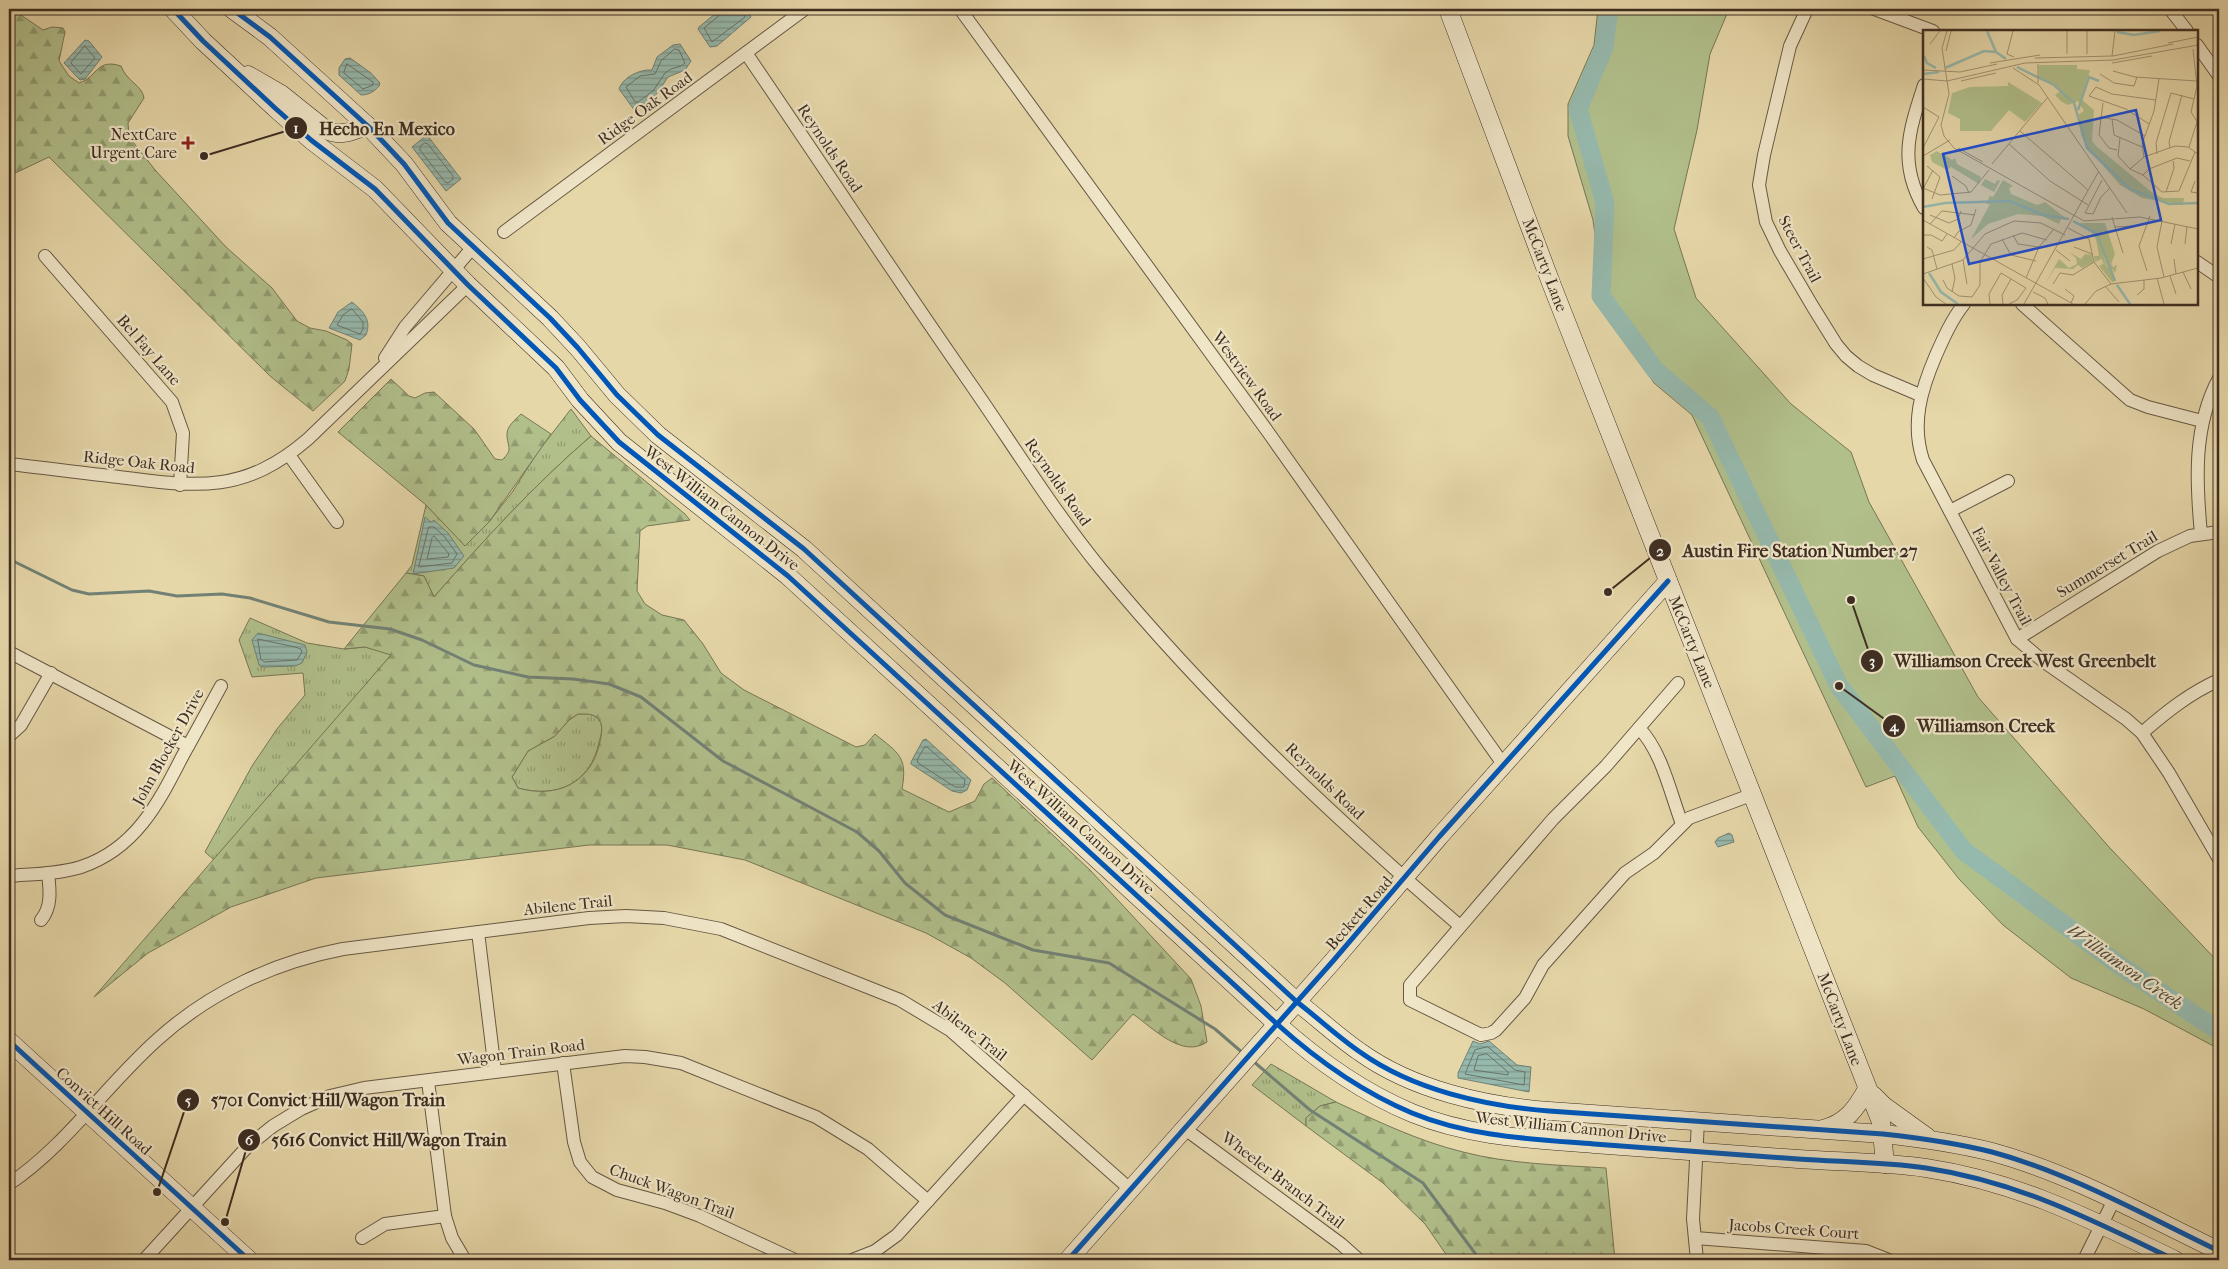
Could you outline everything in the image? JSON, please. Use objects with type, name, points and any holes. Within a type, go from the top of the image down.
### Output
[{"type":"main road","name":"West William Cannon Drive","points":[[173,9],[233,69],[311,140],[352,169],[375,189],[468,285],[556,368],[580,400],[619,442],[788,576],[1277,1024],[1312,1054],[1372,1094],[1412,1113],[1483,1134],[1696,1152],[1885,1164],[1925,1168],[1996,1182],[2027,1192],[2175,1260]]},
{"type":"main road","name":"West William Cannon Drive","points":[[232,9],[270,37],[367,125],[404,164],[448,223],[550,318],[636,415],[658,435],[804,549],[1298,1002],[1361,1053],[1399,1074],[1465,1098],[1523,1109],[1818,1131],[1883,1134],[1930,1140],[1992,1152],[2030,1164],[2114,1200],[2219,1251]]},
{"type":"main road","name":"McCarty Lane","points":[[1448,9],[1551,283],[1881,1122],[1885,1164]]},
{"type":"main road","points":[[233,69],[266,84],[326,130],[336,135],[367,125]]},
{"type":"main road","name":"Beckett Road","points":[[1068,1260],[1298,1002],[1504,764],[1668,582]]},
{"type":"main road","name":"Convict Hill Road","points":[[9,1040],[249,1260]]},
{"type":"main road","points":[[1818,1131],[1843,1121],[1858,1105],[1867,1089],[1884,1106],[1930,1140]]},
{"type":"street","name":"Ridge Oak Road","points":[[504,232],[805,9]]},
{"type":"street","name":"Westview Road","points":[[960,9],[1268,432],[1504,764]]},
{"type":"street","name":"Steer Trail","points":[[1807,9],[1790,46],[1764,155],[1759,185],[1766,222],[1780,251],[1841,350],[1865,370],[1920,396]]},
{"type":"street","points":[[1874,9],[1930,30]]},
{"type":"street","points":[[2170,9],[2186,30]]},
{"type":"street","points":[[2198,46],[2217,68]]},
{"type":"street","name":"Reynolds Road","points":[[746,54],[1035,478],[1099,566],[1208,691],[1404,879],[1462,924]]},
{"type":"street","points":[[1923,88],[1910,129],[1907,159],[1909,175],[1923,206]]},
{"type":"street","name":"Ridge Oak Road","points":[[377,371],[405,327],[473,247]]},
{"type":"street","name":"Bel Fay Lane","points":[[45,256],[172,402],[183,433],[180,485]]},
{"type":"street","points":[[2198,263],[2219,277]]},
{"type":"street","name":"Ridge Oak Road","points":[[9,464],[180,485],[204,485],[233,480],[254,473],[289,455],[377,371],[418,335],[468,285]]},
{"type":"street","name":"Fair Valley Trail","points":[[1963,305],[1946,332],[1920,396],[1917,429],[1923,460],[2017,639],[2043,661],[2126,719],[2142,733],[2169,773],[2219,856]]},
{"type":"street","points":[[2023,305],[2130,400],[2148,408],[2202,421]]},
{"type":"street","points":[[2201,534],[2198,455],[2202,421],[2211,392],[2219,378]]},
{"type":"street","points":[[289,455],[337,522]]},
{"type":"street","points":[[1950,511],[2008,481]]},
{"type":"street","name":"Summerset Trail","points":[[2017,639],[2158,551],[2201,534],[2219,532]]},
{"type":"street","points":[[9,652],[188,746]]},
{"type":"street","points":[[9,736],[21,725],[51,673]]},
{"type":"street","points":[[2142,733],[2168,711],[2198,690],[2219,680]]},
{"type":"street","points":[[1678,683],[1606,766],[1553,818],[1410,985],[1409,995],[1414,1003],[1481,1035],[1486,1035],[1496,1030],[1525,998],[1543,965],[1625,872],[1654,853],[1682,824],[1704,820],[1753,799]]},
{"type":"street","name":"John Blocker Drive","points":[[9,876],[48,873],[83,866],[109,852],[131,836],[154,810],[220,686]]},
{"type":"street","points":[[1639,728],[1646,735],[1656,753],[1682,824]]},
{"type":"street","points":[[40,920],[46,914],[49,906],[48,873]]},
{"type":"street","name":"Abilene Trail","points":[[9,1184],[39,1162],[157,1039],[203,1004],[254,977],[289,963],[325,953],[589,918],[626,916],[664,918],[721,929],[900,1000],[950,1030],[1131,1190]]},
{"type":"street","points":[[478,932],[495,1071]]},
{"type":"street","name":"Wagon Train Road","points":[[144,1260],[248,1146],[273,1126],[301,1109],[330,1096],[428,1080],[625,1056],[646,1057],[681,1063],[831,1124],[868,1149],[928,1201]]},
{"type":"street","name":"Chuck Wagon Trail","points":[[564,1064],[574,1142],[580,1162],[592,1177],[617,1190],[665,1203],[700,1216],[795,1260]]},
{"type":"street","points":[[428,1080],[445,1216],[452,1238],[465,1260]]},
{"type":"street","points":[[852,1260],[862,1257],[897,1235],[1024,1095]]},
{"type":"street","points":[[1697,1260],[1693,1219],[1698,1121]]},
{"type":"street","name":"Wheeler Branch Trail","points":[[1185,1129],[1341,1244],[1359,1260]]},
{"type":"street","points":[[2084,1260],[2114,1200]]},
{"type":"street","points":[[362,1238],[386,1224],[445,1216]]},
{"type":"street","name":"Jacobs Creek Court","points":[[1694,1238],[1866,1251],[1889,1260]]},
{"type":"green space","points":[[9,9],[12,9],[43,30],[52,27],[63,28],[65,32],[59,61],[69,76],[79,83],[90,77],[102,66],[113,64],[121,66],[143,94],[144,98],[128,123],[129,137],[156,171],[226,247],[272,288],[297,321],[310,328],[326,331],[352,344],[349,369],[345,381],[313,411],[270,376],[49,157],[9,176]]},
{"type":"green space","points":[[1598,9],[1729,9],[1710,54],[1697,130],[1674,229],[1696,298],[1791,404],[1851,452],[1869,502],[1978,697],[2109,847],[2219,963],[2219,1049],[2144,1009],[2071,978],[2003,925],[1959,879],[1918,827],[1895,776],[1866,787],[1692,415],[1654,383],[1626,342],[1603,295],[1593,220],[1568,136],[1568,104],[1594,45]]},
{"type":"green space","points":[[391,379],[409,396],[415,398],[425,393],[434,392],[474,429],[495,459],[502,460],[508,453],[508,428],[521,414],[551,434],[489,522],[465,546],[426,505],[338,432]]},
{"type":"green space","points":[[571,409],[591,436],[509,514],[434,597],[424,576],[406,573],[412,565],[426,505],[465,545],[489,522],[513,491],[537,453]]},
{"type":"green space","points":[[591,436],[690,520],[647,526],[640,531],[637,591],[645,604],[662,615],[684,620],[703,644],[721,673],[744,690],[856,747],[865,745],[875,734],[895,751],[902,762],[904,778],[902,789],[949,812],[975,801],[984,784],[992,778],[1090,870],[1191,979],[1201,1006],[1207,1042],[1188,1047],[1178,1044],[1168,1040],[1133,1014],[1092,1060],[1005,983],[971,958],[926,933],[745,860],[667,845],[589,845],[316,878],[231,907],[148,953],[94,997],[391,655],[365,647],[344,649],[406,573],[424,576],[434,597],[510,514]],"holes":[[[578,714],[595,716],[601,725],[600,742],[589,768],[580,777],[559,789],[532,791],[518,788],[512,777],[528,751],[555,736],[569,720]]]},
{"type":"green space","points":[[250,618],[307,643],[344,649],[365,647],[392,654],[214,860],[205,852],[252,766],[277,729],[305,695],[303,673],[252,677],[239,640]]},
{"type":"green space","points":[[578,714],[595,716],[602,728],[595,756],[588,768],[580,777],[559,789],[532,791],[518,788],[512,777],[528,751],[555,736],[569,720]]},
{"type":"green space","points":[[1271,1064],[1336,1102],[1320,1106],[1306,1118],[1306,1126],[1252,1085]]},
{"type":"green space","points":[[1336,1102],[1414,1136],[1463,1152],[1516,1162],[1606,1168],[1615,1260],[1450,1260],[1425,1224],[1383,1183],[1306,1126],[1306,1118],[1320,1106]]},
{"type":"water","points":[[721,9],[748,9],[751,17],[717,46],[710,47],[698,29]]},
{"type":"water","points":[[85,40],[89,41],[102,57],[85,79],[80,80],[64,63]]},
{"type":"water","points":[[680,44],[691,61],[685,70],[668,77],[656,95],[635,111],[619,89],[621,85],[632,75],[652,70],[657,57],[673,45]]},
{"type":"water","points":[[350,58],[371,73],[380,83],[374,91],[361,95],[339,75],[339,68],[345,59]]},
{"type":"water","points":[[427,135],[461,179],[446,191],[412,147]]},
{"type":"water","points":[[352,302],[363,312],[367,320],[368,330],[366,335],[360,340],[329,328],[338,312]]},
{"type":"water","points":[[425,517],[431,522],[434,520],[448,533],[464,556],[454,568],[413,574]]},
{"type":"water","points":[[258,633],[305,645],[307,652],[302,663],[295,666],[262,667],[259,665],[252,640]]},
{"type":"water","points":[[926,739],[971,780],[967,790],[961,793],[952,791],[911,764],[923,740]]},
{"type":"water","points":[[1729,833],[1732,835],[1734,842],[1718,847],[1715,842],[1718,838]]},
{"type":"water","points":[[1473,1041],[1480,1044],[1489,1041],[1517,1065],[1531,1067],[1529,1092],[1458,1078],[1458,1073]]},
{"type":"waterway","name":"Williamson Creek","points":[[1609,9],[1604,47],[1578,109],[1605,203],[1601,296],[1656,371],[1710,417],[1839,686],[1964,851],[2122,967],[2219,1031]]},
{"type":"waterway","points":[[9,559],[72,590],[89,594],[149,591],[177,596],[222,594],[250,598],[329,622],[390,629],[422,640],[474,665],[528,677],[573,679],[609,684],[641,697],[723,761],[857,832],[879,851],[905,883],[945,915],[1033,950],[1109,963],[1215,1029],[1244,1054]]},
{"type":"waterway","points":[[1253,1061],[1310,1110],[1423,1183],[1480,1260]]},
{"type":"cycle path","points":[[173,9],[203,41],[275,108],[311,140],[375,189],[468,285],[556,368],[580,400],[619,442],[788,576],[1277,1024],[1308,1050],[1358,1085],[1393,1105],[1434,1121],[1502,1136],[1798,1159],[1894,1164],[1960,1174],[2054,1204],[2175,1260]]},
{"type":"cycle path","points":[[232,9],[270,37],[371,129],[404,164],[448,223],[550,318],[617,395],[658,435],[804,549],[1297,1002],[1352,1046],[1381,1065],[1403,1077],[1450,1094],[1525,1109],[1883,1134],[1938,1141],[1992,1152],[2050,1171],[2079,1183],[2219,1251]]},
{"type":"cycle path","points":[[1068,1260],[1333,961],[1439,837],[1668,581]]},
{"type":"cycle path","points":[[9,1041],[249,1260]]},
{"type":"place","name":"NextCare Urgent Care","points":[[188,143]]},
{"type":"place","name":"Hecho En Mexico","points":[[204,156]]},
{"type":"place","name":"Austin Fire Station Number 27","points":[[1608,592]]},
{"type":"place","name":"Williamson Creek West Greenbelt","points":[[1851,600]]},
{"type":"place","name":"Williamson Creek","points":[[1839,686]]},
{"type":"place","name":"5701 Convict Hill/Wagon Train","points":[[157,1192]]},
{"type":"place","name":"5616 Convict Hill/Wagon Train","points":[[225,1222]]}]
